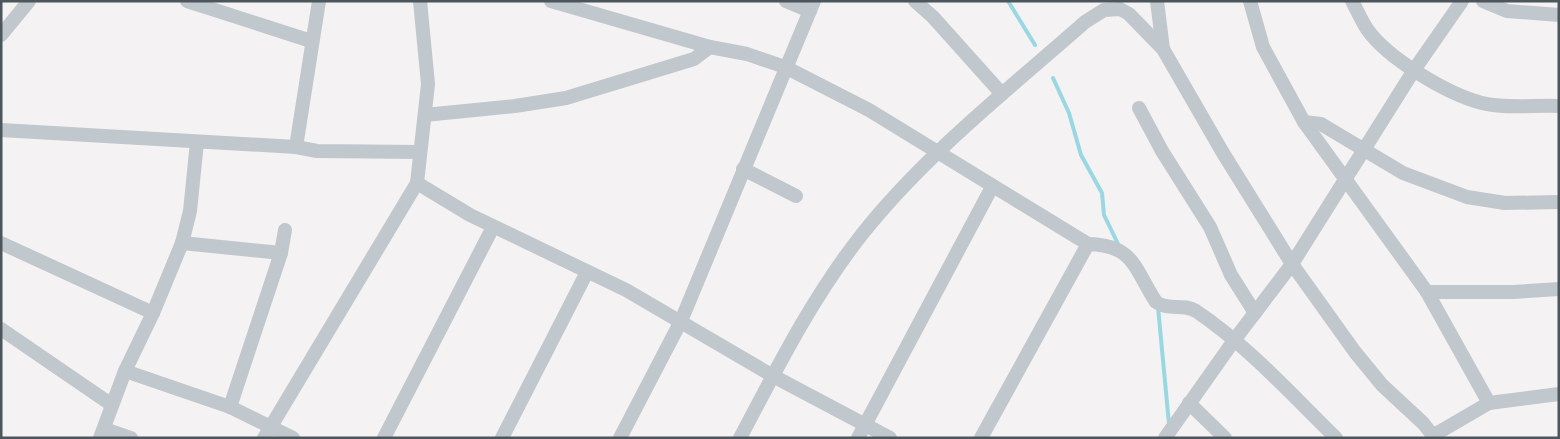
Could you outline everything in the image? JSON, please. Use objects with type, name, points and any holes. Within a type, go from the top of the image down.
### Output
[{"type":"street","points":[[1,35],[29,1]]},
{"type":"street","points":[[187,1],[311,40]]},
{"type":"street","points":[[296,147],[311,40],[319,1]]},
{"type":"street","points":[[264,438],[270,425],[417,183],[419,152],[425,115],[427,67],[420,1]]},
{"type":"street","points":[[550,1],[710,47],[747,54],[785,67],[869,110],[938,154],[1088,244],[1107,244],[1117,248],[1128,256],[1156,302],[1162,306],[1193,309],[1235,339],[1336,438]]},
{"type":"street","points":[[620,438],[681,321],[785,67],[812,6],[786,1]]},
{"type":"street","points":[[915,1],[1002,94]]},
{"type":"street","points":[[1157,1],[1162,49]]},
{"type":"street","points":[[1250,1],[1263,46],[1304,122],[1427,292],[1489,403]]},
{"type":"street","points":[[1352,1],[1367,29],[1387,49],[1414,70],[1454,92],[1483,103],[1559,106]]},
{"type":"street","points":[[1165,438],[1235,339],[1292,264],[1414,70],[1462,1]]},
{"type":"street","points":[[1483,1],[1507,11],[1559,15]]},
{"type":"street","points":[[740,438],[773,376],[821,294],[862,234],[886,206],[1002,94],[1085,22],[1104,10],[1120,9],[1129,14],[1162,49],[1223,153],[1292,264],[1355,352],[1382,385],[1434,436],[1489,403],[1559,394]]},
{"type":"street","points":[[425,115],[515,106],[566,98],[694,59],[710,47]]},
{"type":"street","points":[[1138,108],[1210,227],[1231,275],[1255,313]]},
{"type":"street","points":[[1304,122],[1321,124],[1403,174],[1467,197],[1505,202],[1559,202]]},
{"type":"street","points":[[1,130],[296,147],[318,151],[419,152]]},
{"type":"street","points":[[131,438],[102,433],[125,371],[154,313],[182,243],[192,201],[197,142]]},
{"type":"street","points":[[744,169],[796,196]]},
{"type":"street","points":[[417,183],[470,215],[626,290],[773,376],[890,438]]},
{"type":"street","points":[[858,438],[992,187]]},
{"type":"street","points":[[384,438],[494,227]]},
{"type":"street","points":[[230,407],[281,253],[285,230]]},
{"type":"street","points":[[1,243],[154,313]]},
{"type":"street","points":[[182,243],[281,253]]},
{"type":"street","points":[[981,438],[1088,244]]},
{"type":"street","points":[[502,438],[588,272]]},
{"type":"street","points":[[1427,292],[1513,292],[1559,288]]},
{"type":"street","points":[[1,329],[112,405]]},
{"type":"street","points":[[125,371],[230,407],[270,425],[293,438]]},
{"type":"street","points":[[1189,403],[1225,438]]},
{"type":"waterway","points":[[1008,1],[1035,45]]},
{"type":"waterway","points":[[1053,78],[1069,113],[1081,155],[1102,193],[1104,215],[1119,246]]},
{"type":"waterway","points":[[1158,307],[1169,424]]}]
